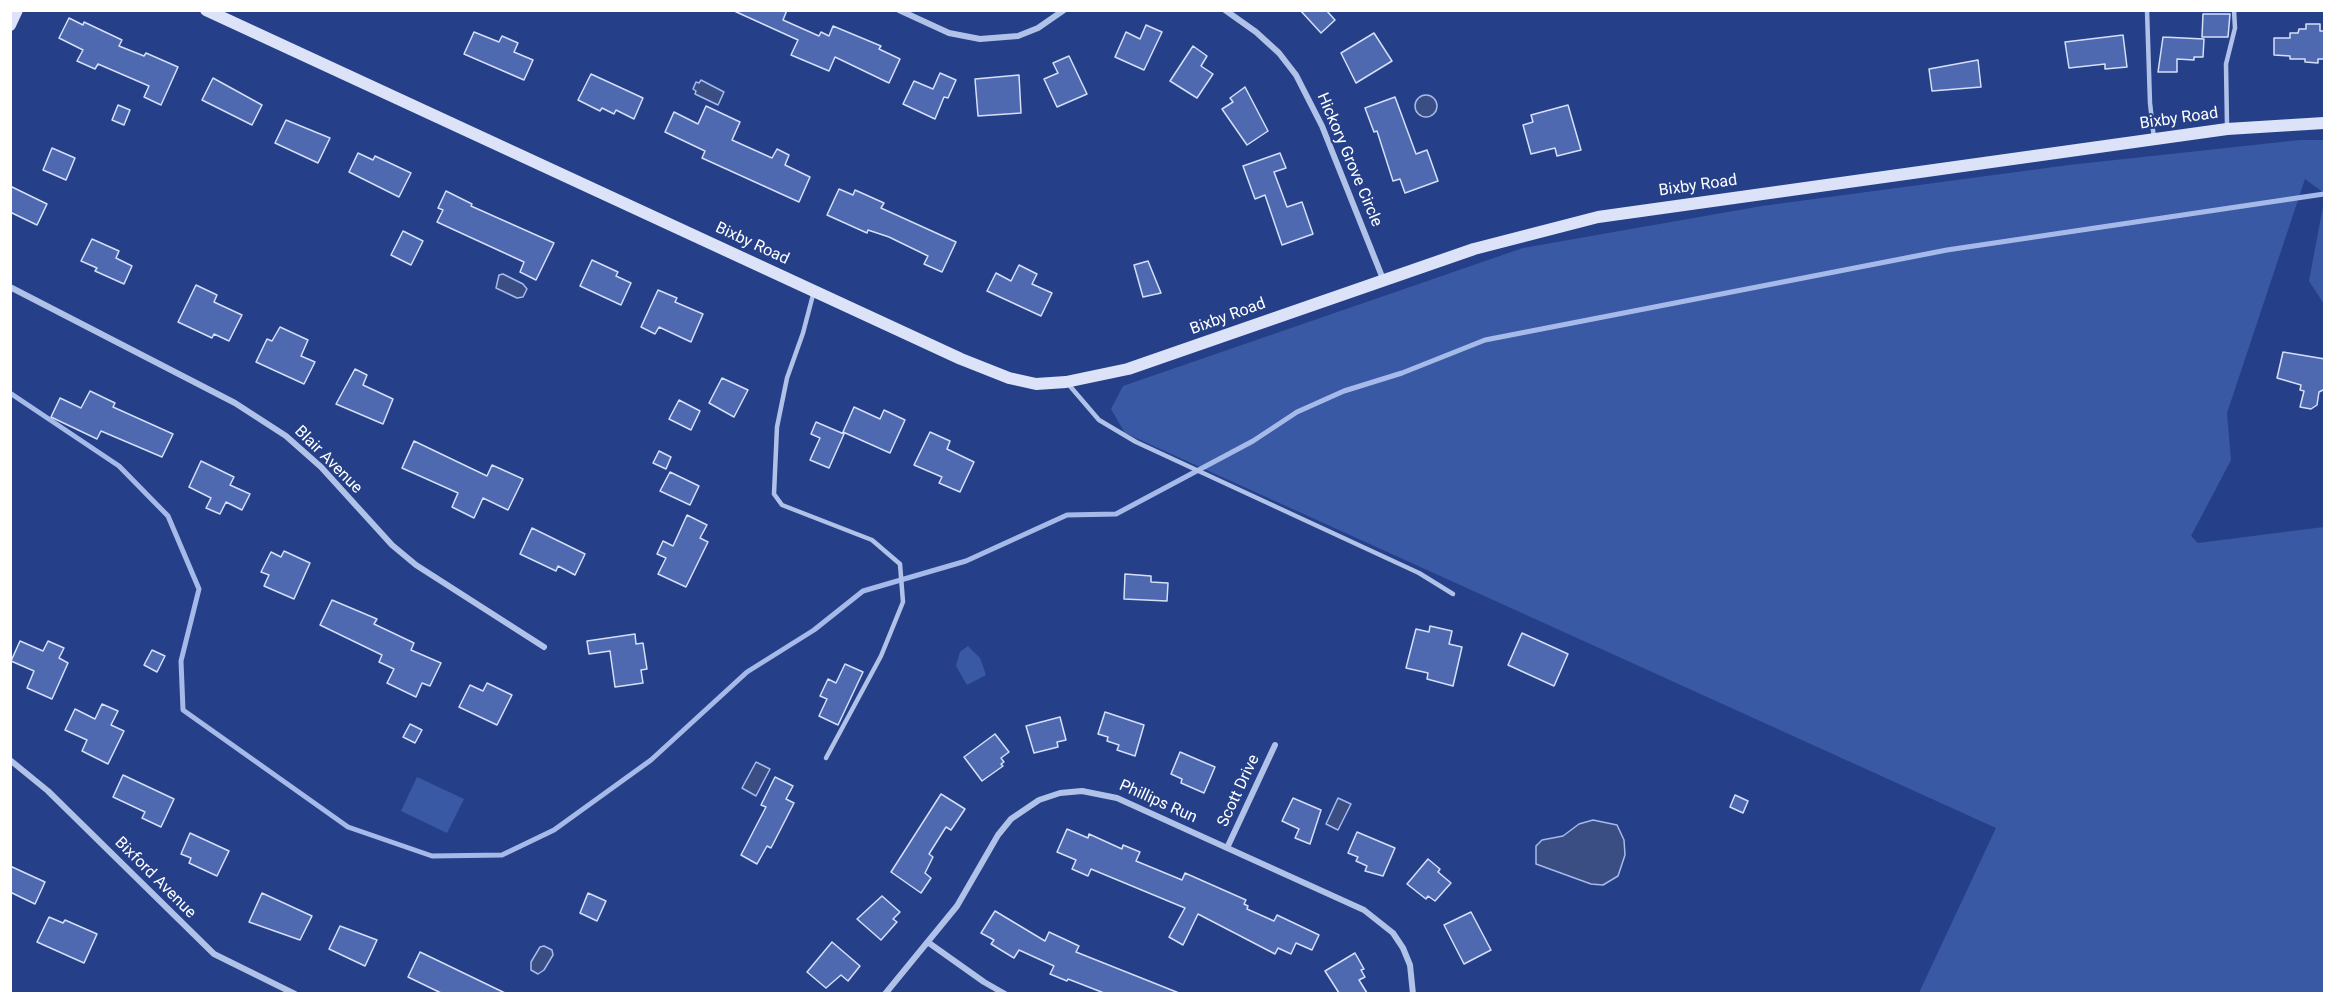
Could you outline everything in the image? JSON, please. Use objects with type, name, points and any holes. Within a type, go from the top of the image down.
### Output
[{"type":"street","points":[[10,25],[17,10]]},
{"type":"street","name":"Bixby Road","points":[[206,10],[961,359],[1009,378],[1036,384],[1066,382],[1128,369],[1383,279],[1496,243],[1598,217],[2227,129],[2325,123]]},
{"type":"street","points":[[899,10],[949,33],[980,39],[1018,36],[1038,28],[1064,10]]},
{"type":"street","name":"Hickory Grove Circle","points":[[1225,10],[1271,46],[1296,75],[1322,126],[1383,279]]},
{"type":"street","name":"Blair Avenue","points":[[10,287],[235,403],[286,436],[321,467],[392,545],[416,565],[544,647]]},
{"type":"street","name":"Scott Drive","points":[[1227,848],[1275,745]]},
{"type":"street","name":"Bixford Avenue","points":[[10,760],[48,791],[214,954],[295,993]]},
{"type":"street","name":"Phillips Run","points":[[885,993],[929,943],[957,906],[998,836],[1011,819],[1050,796],[1082,790],[1106,794],[1364,910],[1380,921],[1403,948],[1410,965],[1413,993]]},
{"type":"street","points":[[929,943],[984,982],[1005,993]]},
{"type":"lane","points":[[2147,10],[2150,103],[2154,139]]},
{"type":"lane","points":[[2227,129],[2226,64],[2235,28],[2234,10]]},
{"type":"lane","points":[[814,291],[803,333],[787,378],[777,427],[774,494],[782,506],[872,540],[900,564],[903,602],[881,656],[826,758]]},
{"type":"lane","points":[[1066,382],[1099,420],[1136,442],[1419,573],[1453,594]]},
{"type":"shaded area","points":[[701,80],[724,92],[718,105],[695,94],[696,91],[693,89],[696,82],[699,83]]},
{"type":"shaded area","points":[[1426,95],[1434,98],[1437,106],[1434,114],[1426,117],[1418,114],[1415,106],[1418,98]]},
{"type":"shaded area","points":[[2300,140],[2324,140],[2324,193],[2305,179],[2227,413],[2231,460],[2191,536],[2198,543],[2324,527],[2324,993],[1919,993],[1996,828],[1125,433],[1111,409],[1123,386],[1523,248],[1762,206],[2069,165]]},
{"type":"shaded area","points":[[2324,201],[2324,304],[2309,281]]},
{"type":"shaded area","points":[[503,274],[523,284],[527,289],[523,297],[517,298],[496,288],[499,275]]},
{"type":"shaded area","points":[[968,646],[980,658],[986,675],[967,685],[956,666],[960,652]]},
{"type":"shaded area","points":[[756,762],[770,769],[756,796],[742,788]]},
{"type":"shaded area","points":[[417,777],[464,799],[447,833],[401,811]]},
{"type":"shaded area","points":[[1338,798],[1351,804],[1338,830],[1326,824]]},
{"type":"shaded area","points":[[1593,820],[1617,825],[1624,840],[1625,855],[1618,876],[1603,885],[1591,884],[1536,864],[1536,846],[1542,840],[1563,836],[1579,824]]},
{"type":"shaded area","points":[[544,946],[552,950],[553,955],[544,970],[538,974],[531,970],[531,962],[540,947]]},
{"type":"building","points":[[732,10],[787,10],[783,20],[819,36],[821,32],[829,36],[833,26],[881,46],[879,49],[900,59],[889,83],[835,57],[829,71],[791,55],[798,40]]},
{"type":"building","points":[[1300,10],[1326,10],[1335,20],[1321,33]]},
{"type":"building","points":[[2203,14],[2230,14],[2228,37],[2202,37]]},
{"type":"building","points":[[69,18],[83,25],[84,22],[122,40],[119,46],[144,56],[146,53],[178,67],[161,105],[144,97],[149,86],[98,64],[95,69],[77,61],[83,50],[59,38]]},
{"type":"building","points":[[2306,24],[2320,24],[2320,31],[2325,31],[2325,59],[2318,59],[2318,63],[2305,62],[2305,59],[2290,59],[2290,56],[2274,55],[2274,38],[2290,38],[2290,33],[2298,33],[2299,29],[2306,29]]},
{"type":"building","points":[[1146,25],[1162,32],[1144,70],[1115,57],[1126,32],[1140,39]]},
{"type":"building","points":[[474,32],[499,42],[502,36],[518,43],[514,52],[533,60],[524,80],[464,54]]},
{"type":"building","points":[[1374,33],[1392,61],[1356,83],[1341,53]]},
{"type":"building","points":[[2123,35],[2127,67],[2105,69],[2105,64],[2069,68],[2065,42]]},
{"type":"building","points":[[2163,37],[2204,39],[2203,57],[2194,57],[2194,60],[2177,59],[2177,72],[2158,72]]},
{"type":"building","points":[[1193,46],[1207,56],[1201,66],[1213,74],[1197,98],[1170,81]]},
{"type":"building","points":[[1069,56],[1087,94],[1057,107],[1044,79],[1058,73],[1053,63]]},
{"type":"building","points":[[1978,60],[1981,87],[1932,91],[1929,69]]},
{"type":"building","points":[[940,73],[956,80],[948,98],[944,97],[935,119],[903,104],[914,81],[933,89]]},
{"type":"building","points":[[591,74],[643,98],[634,119],[616,110],[614,114],[602,108],[600,111],[578,100]]},
{"type":"building","points":[[1019,75],[1021,113],[978,116],[975,79]]},
{"type":"building","points":[[213,78],[262,105],[252,125],[202,100]]},
{"type":"building","points":[[1245,87],[1268,131],[1247,145],[1222,109],[1233,102],[1230,98]]},
{"type":"building","points":[[1395,97],[1416,154],[1427,150],[1438,181],[1405,193],[1400,179],[1393,181],[1377,131],[1374,132],[1365,108]]},
{"type":"building","points":[[118,105],[130,110],[124,125],[112,120]]},
{"type":"building","points":[[1568,105],[1581,150],[1557,156],[1555,148],[1531,154],[1523,125],[1533,122],[1531,115]]},
{"type":"building","points":[[706,106],[740,122],[732,140],[772,158],[777,149],[789,155],[785,165],[810,177],[799,202],[702,158],[705,151],[665,132],[674,112],[698,124]]},
{"type":"building","points":[[286,120],[330,138],[318,163],[275,143]]},
{"type":"building","points":[[52,148],[75,158],[66,180],[43,170]]},
{"type":"building","points":[[358,153],[373,160],[375,156],[411,173],[399,197],[349,172]]},
{"type":"building","points":[[1280,153],[1286,168],[1274,172],[1287,207],[1302,202],[1313,234],[1282,245],[1265,195],[1255,199],[1243,166]]},
{"type":"building","points":[[10,186],[47,204],[37,225],[10,212]]},
{"type":"building","points":[[839,189],[853,195],[855,190],[884,203],[881,208],[956,242],[942,272],[924,264],[928,256],[889,237],[868,230],[867,233],[827,215]]},
{"type":"building","points":[[446,191],[472,204],[471,206],[554,243],[536,280],[520,272],[524,262],[437,222],[443,210],[438,208]]},
{"type":"building","points":[[403,231],[423,241],[411,265],[391,255]]},
{"type":"building","points":[[92,239],[119,251],[116,258],[132,266],[124,284],[95,271],[97,268],[81,261]]},
{"type":"building","points":[[592,260],[618,272],[616,276],[631,283],[621,305],[580,286]]},
{"type":"building","points":[[1148,261],[1161,293],[1143,297],[1134,265]]},
{"type":"building","points":[[1019,265],[1037,274],[1032,284],[1052,293],[1041,316],[987,291],[996,273],[1011,281]]},
{"type":"building","points":[[196,285],[217,295],[214,302],[242,315],[229,341],[214,334],[212,338],[178,322]]},
{"type":"building","points":[[658,290],[677,298],[675,302],[703,314],[691,342],[659,327],[655,334],[641,327]]},
{"type":"building","points":[[280,327],[308,340],[301,356],[315,362],[304,384],[256,362],[267,339],[272,341]]},
{"type":"building","points":[[2283,352],[2325,359],[2325,389],[2319,392],[2317,405],[2311,409],[2300,407],[2304,391],[2300,390],[2301,385],[2277,378]]},
{"type":"building","points":[[355,369],[367,375],[363,385],[393,399],[383,424],[336,404]]},
{"type":"building","points":[[722,378],[748,390],[734,417],[709,403]]},
{"type":"building","points":[[90,391],[115,403],[113,407],[173,434],[162,457],[101,431],[97,439],[51,417],[60,398],[81,408]]},
{"type":"building","points":[[679,400],[700,411],[691,430],[669,419]]},
{"type":"building","points":[[854,407],[880,419],[884,410],[905,420],[890,453],[843,432]]},
{"type":"building","points":[[816,422],[844,434],[829,468],[810,460],[820,438],[811,434]]},
{"type":"building","points":[[930,432],[950,441],[947,449],[974,462],[960,492],[939,483],[942,477],[914,465]]},
{"type":"building","points":[[414,441],[487,476],[492,465],[523,479],[508,510],[483,498],[474,518],[452,507],[458,493],[402,468]]},
{"type":"building","points":[[659,451],[671,457],[666,469],[653,463]]},
{"type":"building","points":[[201,461],[234,477],[230,485],[250,494],[242,510],[226,502],[220,514],[206,508],[211,498],[189,487]]},
{"type":"building","points":[[670,472],[699,486],[690,505],[660,491]]},
{"type":"building","points":[[687,515],[707,525],[700,538],[708,542],[686,587],[658,574],[666,558],[657,554],[663,541],[673,546]]},
{"type":"building","points":[[532,528],[585,554],[575,575],[558,566],[556,571],[520,554]]},
{"type":"building","points":[[284,551],[310,563],[294,599],[264,586],[269,575],[261,572],[271,552],[281,557]]},
{"type":"building","points":[[1125,574],[1151,576],[1151,582],[1168,583],[1167,601],[1124,599]]},
{"type":"building","points":[[332,600],[377,619],[374,624],[414,643],[411,650],[441,663],[430,686],[422,683],[416,697],[387,683],[394,669],[379,662],[382,655],[320,625]]},
{"type":"building","points":[[1430,626],[1452,631],[1449,644],[1462,647],[1453,686],[1427,679],[1428,673],[1406,668],[1416,629],[1429,632]]},
{"type":"building","points":[[1522,633],[1568,654],[1554,686],[1508,665]]},
{"type":"building","points":[[635,634],[636,644],[643,643],[647,669],[641,670],[643,683],[615,687],[610,651],[589,654],[587,641]]},
{"type":"building","points":[[20,641],[43,651],[48,641],[64,648],[59,658],[68,663],[52,699],[27,688],[34,671],[11,661]]},
{"type":"building","points":[[152,650],[165,656],[157,672],[144,665]]},
{"type":"building","points":[[845,664],[863,672],[838,725],[819,716],[827,699],[820,696],[828,679],[836,683]]},
{"type":"building","points":[[487,683],[512,695],[497,725],[459,707],[470,685],[483,691]]},
{"type":"building","points":[[102,704],[118,711],[111,725],[124,731],[108,764],[82,751],[87,740],[65,730],[75,709],[95,719]]},
{"type":"building","points":[[1105,712],[1144,725],[1135,756],[1117,750],[1119,745],[1107,741],[1108,737],[1098,734]]},
{"type":"building","points":[[1060,717],[1066,740],[1057,742],[1058,747],[1034,753],[1026,726]]},
{"type":"building","points":[[410,724],[422,730],[415,743],[403,737]]},
{"type":"building","points":[[995,734],[1009,752],[1001,758],[1004,762],[1001,764],[1003,766],[982,781],[964,757]]},
{"type":"building","points":[[1180,752],[1215,767],[1204,793],[1181,783],[1182,779],[1171,774]]},
{"type":"building","points":[[123,775],[174,799],[161,827],[142,818],[145,812],[113,797]]},
{"type":"building","points":[[775,777],[793,786],[786,799],[794,803],[771,848],[767,846],[757,864],[741,855],[766,807],[761,805]]},
{"type":"building","points":[[941,794],[965,809],[951,830],[946,827],[929,854],[933,857],[925,873],[931,878],[921,893],[891,872]]},
{"type":"building","points":[[1735,795],[1748,801],[1743,813],[1730,807]]},
{"type":"building","points":[[1293,798],[1321,810],[1310,844],[1295,838],[1299,829],[1282,821]]},
{"type":"building","points":[[1067,829],[1088,838],[1089,834],[1122,849],[1123,845],[1140,852],[1136,861],[1182,880],[1185,873],[1246,900],[1244,904],[1248,906],[1247,909],[1274,921],[1277,915],[1319,935],[1312,950],[1296,943],[1291,954],[1278,948],[1275,954],[1198,914],[1183,945],[1169,937],[1185,908],[1091,869],[1088,876],[1072,869],[1076,860],[1057,852]]},
{"type":"building","points":[[1357,832],[1395,848],[1383,876],[1365,871],[1367,866],[1356,861],[1358,857],[1348,853]]},
{"type":"building","points":[[190,833],[229,851],[217,876],[189,863],[191,858],[181,854]]},
{"type":"building","points":[[1428,859],[1451,883],[1435,901],[1428,896],[1426,899],[1407,884]]},
{"type":"building","points":[[10,866],[45,882],[35,904],[10,892]]},
{"type":"building","points":[[262,893],[312,916],[300,940],[249,922]]},
{"type":"building","points":[[588,893],[606,901],[597,921],[580,913]]},
{"type":"building","points":[[882,896],[900,912],[893,919],[897,922],[881,940],[857,919]]},
{"type":"building","points":[[995,911],[1045,941],[1049,932],[1079,946],[1076,952],[1179,993],[1104,993],[1050,974],[1054,966],[1019,950],[1014,958],[991,944],[994,940],[981,933]]},
{"type":"building","points":[[1471,912],[1491,950],[1464,964],[1444,925]]},
{"type":"building","points":[[49,917],[63,923],[65,920],[97,934],[84,963],[37,942]]},
{"type":"building","points":[[340,926],[377,940],[365,966],[329,949]]},
{"type":"building","points":[[832,942],[860,966],[848,981],[841,975],[826,988],[807,972]]},
{"type":"building","points":[[420,952],[505,993],[441,993],[408,977]]},
{"type":"building","points":[[1355,953],[1364,969],[1361,970],[1365,977],[1359,980],[1367,993],[1339,993],[1325,971]]},
{"type":"waterway","points":[[10,393],[119,466],[168,516],[199,589],[181,661],[183,710],[348,827],[432,856],[502,855],[554,830],[651,760],[747,672],[814,630],[863,591],[966,561],[1067,515],[1116,514],[1253,441],[1297,412],[1344,391],[1402,373],[1485,340],[1947,250],[2324,194]]}]
